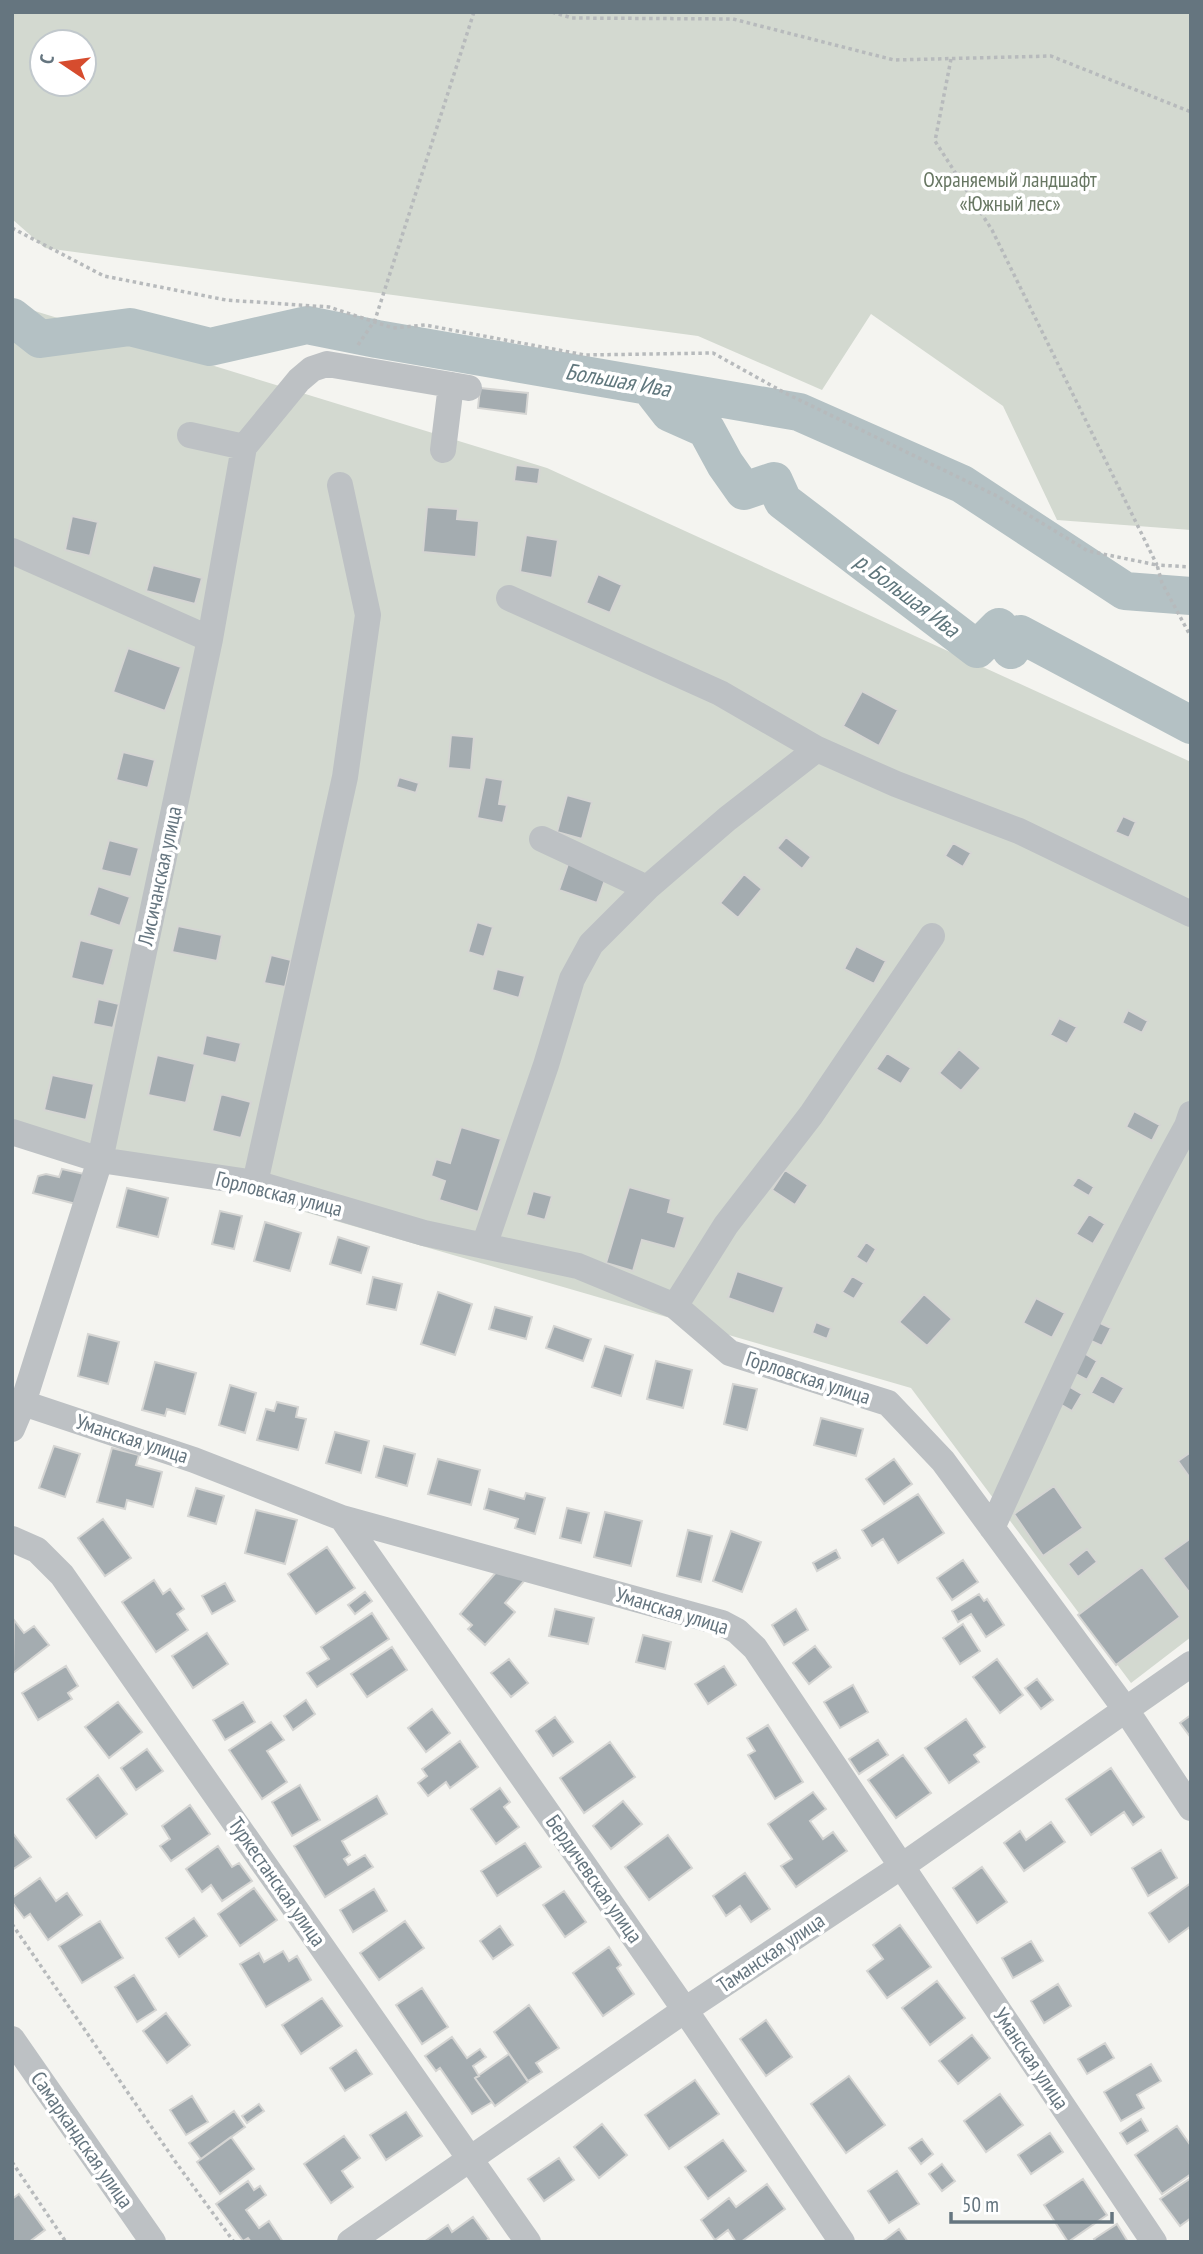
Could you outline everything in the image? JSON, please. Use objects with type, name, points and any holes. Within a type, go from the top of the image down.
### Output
[{"type":"street","name":"Лисичанская улица","points":[[12,1429],[23,1403],[100,1160],[210,639],[244,447],[299,380],[312,369],[327,364],[460,387],[443,450]]},
{"type":"street","points":[[190,435],[244,447]]},
{"type":"street","points":[[255,1183],[345,777],[368,615],[340,485]]},
{"type":"street","points":[[12,551],[210,639]]},
{"type":"street","points":[[509,598],[720,693],[817,749],[896,784],[1018,831],[1191,914]]},
{"type":"street","points":[[484,1246],[546,1065],[572,979],[591,944],[647,888],[727,818],[817,749]]},
{"type":"street","points":[[541,839],[647,888]]},
{"type":"street","points":[[675,1306],[726,1225],[811,1115],[932,936]]},
{"type":"street","points":[[992,1528],[1143,1206],[1191,1114]]},
{"type":"street","name":"Горловская улица","points":[[12,1132],[100,1160],[255,1183],[424,1233],[578,1266],[675,1306],[730,1353],[888,1404],[943,1461],[1126,1710],[1191,1808]]},
{"type":"street","name":"Уманская улица","points":[[23,1403],[194,1460],[342,1518],[722,1623],[737,1631],[755,1648],[1154,2242]]},
{"type":"street","name":"Бердичевская улица","points":[[342,1518],[685,2010],[842,2242]]},
{"type":"street","name":"Туркестанская улица","points":[[12,1539],[37,1550],[62,1575],[527,2242]]},
{"type":"street","name":"Таманская улица","points":[[350,2242],[685,2010],[902,1866],[1191,1664]]},
{"type":"street","name":"Самаркандская улица","points":[[12,2039],[153,2242]]},
{"type":"path","points":[[375,320],[474,12]]},
{"type":"path","points":[[552,12],[572,18],[733,19],[894,60],[1051,56],[1191,112]]},
{"type":"path","points":[[951,58],[935,141],[992,230],[1157,565],[1162,583],[1191,637]]},
{"type":"path","points":[[12,228],[104,276],[226,300],[329,307],[393,328],[425,325],[585,355],[713,353],[785,393],[997,496],[1088,551],[1157,565],[1191,567]]},
{"type":"path","points":[[12,1924],[234,2242]]},
{"type":"path","points":[[12,2162],[66,2242]]},
{"type":"green space","name":"Охраняемый ландшафт «Южный лес»","points":[[12,12],[1191,12],[1191,530],[1057,520],[1003,406],[871,314],[822,390],[698,336],[45,248],[12,219]]},
{"type":"green space","points":[[12,304],[547,468],[1191,762],[1191,1637],[1131,1683],[911,1388],[12,1127]]},
{"type":"building","points":[[480,388],[528,393],[526,414],[478,408]]},
{"type":"building","points":[[516,465],[540,468],[538,484],[514,481]]},
{"type":"building","points":[[427,507],[458,509],[457,519],[479,521],[476,557],[423,552]]},
{"type":"building","points":[[72,516],[98,522],[90,556],[65,550]]},
{"type":"building","points":[[526,535],[558,540],[552,578],[520,572]]},
{"type":"building","points":[[153,565],[202,578],[195,604],[146,591]]},
{"type":"building","points":[[598,574],[622,585],[610,613],[586,603]]},
{"type":"building","points":[[128,648],[181,667],[165,711],[113,692]]},
{"type":"building","points":[[862,691],[898,710],[879,746],[843,726]]},
{"type":"building","points":[[451,735],[474,737],[471,770],[448,768]]},
{"type":"building","points":[[123,752],[155,760],[148,788],[116,780]]},
{"type":"building","points":[[399,777],[419,783],[416,793],[396,787]]},
{"type":"building","points":[[485,777],[503,780],[499,804],[507,805],[503,823],[477,818]]},
{"type":"building","points":[[567,795],[592,802],[582,839],[557,832]]},
{"type":"building","points":[[1123,816],[1136,822],[1129,838],[1115,832]]},
{"type":"building","points":[[786,837],[811,857],[802,869],[777,848]]},
{"type":"building","points":[[109,840],[139,848],[131,877],[101,870]]},
{"type":"building","points":[[953,843],[971,853],[963,867],[945,856]]},
{"type":"building","points":[[569,861],[607,874],[597,903],[559,890]]},
{"type":"building","points":[[744,874],[762,889],[738,918],[720,903]]},
{"type":"building","points":[[98,886],[130,897],[120,926],[89,915]]},
{"type":"building","points":[[477,922],[493,927],[484,957],[468,952]]},
{"type":"building","points":[[178,926],[222,935],[217,961],[172,952]]},
{"type":"building","points":[[80,940],[114,949],[104,986],[71,978]]},
{"type":"building","points":[[856,946],[886,961],[874,984],[844,969]]},
{"type":"building","points":[[271,955],[291,960],[285,987],[264,983]]},
{"type":"building","points":[[497,969],[525,976],[519,998],[492,990]]},
{"type":"building","points":[[98,999],[119,1004],[113,1028],[93,1024]]},
{"type":"building","points":[[1128,1010],[1148,1021],[1142,1033],[1122,1023]]},
{"type":"building","points":[[1059,1018],[1077,1027],[1067,1044],[1050,1035]]},
{"type":"building","points":[[206,1035],[241,1043],[236,1063],[202,1055]]},
{"type":"building","points":[[959,1049],[981,1068],[961,1091],[939,1073]]},
{"type":"building","points":[[887,1053],[911,1068],[901,1084],[876,1069]]},
{"type":"building","points":[[157,1055],[195,1064],[186,1103],[148,1095]]},
{"type":"building","points":[[52,1075],[94,1084],[86,1120],[44,1110]]},
{"type":"building","points":[[221,1094],[251,1102],[241,1138],[212,1131]]},
{"type":"building","points":[[1134,1111],[1160,1125],[1152,1141],[1126,1127]]},
{"type":"building","points":[[461,1127],[501,1139],[478,1212],[439,1200],[445,1181],[431,1176],[436,1159],[450,1163]]},
{"type":"building","points":[[62,1169],[84,1174],[76,1204],[33,1193],[38,1176],[46,1174],[59,1177]]},
{"type":"building","points":[[785,1170],[808,1185],[795,1205],[772,1190]]},
{"type":"building","points":[[1078,1177],[1094,1187],[1089,1196],[1072,1186]]},
{"type":"building","points":[[629,1187],[671,1199],[668,1212],[685,1217],[675,1249],[642,1240],[633,1271],[606,1263]]},
{"type":"building","points":[[127,1188],[168,1198],[158,1237],[117,1227]]},
{"type":"building","points":[[533,1191],[552,1196],[545,1220],[526,1215]]},
{"type":"building","points":[[220,1211],[242,1216],[234,1249],[212,1244]]},
{"type":"building","points":[[1089,1214],[1105,1224],[1093,1244],[1076,1234]]},
{"type":"building","points":[[265,1222],[301,1233],[290,1271],[254,1261]]},
{"type":"building","points":[[338,1237],[369,1247],[361,1273],[330,1264]]},
{"type":"building","points":[[866,1242],[876,1249],[867,1264],[856,1257]]},
{"type":"building","points":[[737,1271],[784,1287],[774,1314],[728,1298]]},
{"type":"building","points":[[852,1276],[864,1283],[854,1299],[842,1292]]},
{"type":"building","points":[[373,1277],[402,1284],[396,1310],[367,1304]]},
{"type":"building","points":[[438,1292],[472,1304],[455,1355],[421,1344]]},
{"type":"building","points":[[924,1294],[952,1319],[927,1346],[899,1322]]},
{"type":"building","points":[[1036,1298],[1065,1313],[1052,1338],[1023,1323]]},
{"type":"building","points":[[495,1307],[532,1317],[526,1339],[489,1329]]},
{"type":"building","points":[[816,1322],[831,1328],[827,1339],[812,1333]]},
{"type":"building","points":[[1098,1322],[1111,1328],[1102,1346],[1089,1340]]},
{"type":"building","points":[[554,1326],[591,1339],[583,1361],[546,1348]]},
{"type":"building","points":[[88,1334],[119,1342],[108,1384],[78,1376]]},
{"type":"building","points":[[605,1346],[633,1355],[621,1396],[592,1387]]},
{"type":"building","points":[[1079,1350],[1097,1361],[1087,1380],[1068,1370]]},
{"type":"building","points":[[656,1361],[692,1370],[683,1408],[647,1399]]},
{"type":"building","points":[[155,1362],[196,1373],[185,1414],[167,1409],[165,1416],[142,1410]]},
{"type":"building","points":[[1101,1375],[1124,1388],[1114,1405],[1091,1393]]},
{"type":"building","points":[[1063,1383],[1082,1394],[1072,1411],[1053,1400]]},
{"type":"building","points":[[733,1384],[757,1389],[747,1430],[724,1424]]},
{"type":"building","points":[[230,1385],[256,1393],[245,1433],[219,1425]]},
{"type":"building","points":[[277,1402],[298,1407],[296,1417],[306,1419],[298,1450],[257,1440],[266,1409],[274,1411]]},
{"type":"building","points":[[821,1418],[863,1429],[856,1456],[814,1445]]},
{"type":"building","points":[[335,1432],[369,1441],[361,1473],[326,1463]]},
{"type":"building","points":[[54,1446],[80,1454],[65,1497],[39,1488]]},
{"type":"building","points":[[384,1446],[415,1454],[407,1486],[376,1477]]},
{"type":"building","points":[[112,1448],[139,1455],[136,1465],[162,1472],[153,1507],[127,1500],[125,1509],[97,1502]]},
{"type":"building","points":[[1191,1452],[1191,1477],[1190,1478],[1178,1461]]},
{"type":"building","points":[[438,1459],[480,1470],[471,1505],[428,1494]]},
{"type":"building","points":[[894,1459],[912,1484],[884,1504],[866,1479]]},
{"type":"building","points":[[1054,1486],[1083,1528],[1043,1556],[1014,1514]]},
{"type":"building","points":[[196,1488],[224,1496],[216,1524],[188,1516]]},
{"type":"building","points":[[489,1489],[524,1499],[526,1493],[545,1498],[535,1534],[515,1528],[518,1519],[484,1509]]},
{"type":"building","points":[[918,1494],[944,1533],[898,1563],[883,1539],[872,1546],[862,1530]]},
{"type":"building","points":[[567,1508],[589,1513],[581,1543],[560,1538]]},
{"type":"building","points":[[256,1510],[297,1520],[285,1564],[245,1553]]},
{"type":"building","points":[[605,1512],[642,1521],[631,1566],[594,1557]]},
{"type":"building","points":[[103,1519],[131,1558],[105,1576],[78,1538]]},
{"type":"building","points":[[688,1530],[712,1536],[701,1582],[677,1576]]},
{"type":"building","points":[[731,1531],[761,1542],[742,1592],[713,1581]]},
{"type":"building","points":[[1191,1538],[1191,1591],[1189,1592],[1163,1558]]},
{"type":"building","points":[[327,1547],[355,1588],[316,1614],[288,1574]]},
{"type":"building","points":[[1087,1549],[1097,1562],[1078,1577],[1068,1564]]},
{"type":"building","points":[[836,1550],[840,1558],[817,1571],[813,1563]]},
{"type":"building","points":[[963,1560],[978,1582],[952,1600],[937,1578]]},
{"type":"building","points":[[1142,1567],[1180,1617],[1116,1665],[1078,1615]]},
{"type":"building","points":[[498,1570],[525,1580],[505,1603],[515,1612],[485,1645],[468,1629],[472,1625],[460,1614]]},
{"type":"building","points":[[154,1580],[163,1594],[170,1589],[184,1609],[177,1614],[188,1630],[156,1652],[122,1602]]},
{"type":"building","points":[[225,1583],[235,1601],[212,1614],[202,1596]]},
{"type":"building","points":[[365,1592],[372,1601],[355,1614],[348,1605]]},
{"type":"building","points":[[979,1594],[984,1601],[987,1599],[1004,1625],[986,1637],[971,1614],[958,1622],[952,1611]]},
{"type":"building","points":[[555,1609],[594,1618],[588,1644],[549,1636]]},
{"type":"building","points":[[796,1609],[808,1630],[784,1645],[772,1625]]},
{"type":"building","points":[[372,1613],[389,1639],[317,1687],[307,1673],[329,1659],[321,1647]]},
{"type":"building","points":[[14,1620],[24,1633],[34,1626],[49,1645],[13,1673]]},
{"type":"building","points":[[963,1624],[980,1651],[960,1664],[943,1638]]},
{"type":"building","points":[[207,1633],[228,1664],[193,1688],[172,1656]]},
{"type":"building","points":[[643,1635],[671,1642],[665,1669],[636,1662]]},
{"type":"building","points":[[815,1646],[831,1667],[809,1684],[793,1663]]},
{"type":"building","points":[[392,1647],[407,1670],[367,1697],[351,1674]]},
{"type":"building","points":[[509,1659],[528,1683],[511,1697],[491,1673]]},
{"type":"building","points":[[997,1659],[1023,1695],[1000,1713],[973,1677]]},
{"type":"building","points":[[66,1666],[78,1686],[68,1693],[72,1699],[38,1720],[22,1693]]},
{"type":"building","points":[[724,1666],[736,1685],[708,1704],[695,1684]]},
{"type":"building","points":[[1037,1679],[1053,1700],[1041,1709],[1025,1688]]},
{"type":"building","points":[[853,1685],[868,1712],[840,1728],[824,1702]]},
{"type":"building","points":[[306,1700],[315,1714],[293,1730],[284,1716]]},
{"type":"building","points":[[118,1702],[142,1732],[109,1758],[85,1727]]},
{"type":"building","points":[[243,1702],[255,1722],[225,1740],[213,1720]]},
{"type":"building","points":[[432,1709],[450,1733],[426,1752],[408,1728]]},
{"type":"building","points":[[1191,1715],[1191,1738],[1180,1723]]},
{"type":"building","points":[[555,1717],[573,1742],[553,1756],[536,1731]]},
{"type":"building","points":[[966,1719],[985,1747],[974,1755],[979,1762],[949,1783],[925,1748]]},
{"type":"building","points":[[271,1722],[284,1740],[267,1751],[287,1782],[262,1799],[229,1750]]},
{"type":"building","points":[[768,1725],[803,1782],[775,1799],[748,1755],[755,1751],[747,1738]]},
{"type":"building","points":[[878,1740],[888,1755],[859,1774],[849,1759]]},
{"type":"building","points":[[460,1741],[478,1767],[450,1788],[446,1782],[428,1796],[418,1783],[427,1776],[422,1769]]},
{"type":"building","points":[[610,1742],[635,1777],[584,1813],[560,1778]]},
{"type":"building","points":[[147,1749],[163,1771],[136,1790],[121,1768]]},
{"type":"building","points":[[903,1755],[931,1793],[896,1818],[868,1780]]},
{"type":"building","points":[[1111,1768],[1144,1817],[1133,1825],[1124,1812],[1091,1835],[1066,1799]]},
{"type":"building","points":[[98,1775],[127,1814],[96,1838],[67,1799]]},
{"type":"building","points":[[300,1785],[320,1820],[292,1836],[272,1802]]},
{"type":"building","points":[[500,1788],[510,1802],[504,1807],[519,1827],[496,1844],[471,1809]]},
{"type":"building","points":[[813,1792],[826,1809],[810,1821],[823,1839],[833,1832],[847,1851],[796,1887],[781,1866],[792,1859],[768,1824]]},
{"type":"building","points":[[377,1796],[387,1814],[342,1841],[350,1855],[344,1859],[348,1865],[365,1855],[373,1867],[325,1897],[294,1846]]},
{"type":"building","points":[[623,1801],[642,1824],[611,1849],[593,1826]]},
{"type":"building","points":[[190,1805],[210,1834],[171,1861],[160,1846],[170,1839],[162,1826]]},
{"type":"building","points":[[1051,1822],[1065,1842],[1024,1871],[1004,1843],[1020,1831],[1026,1840]]},
{"type":"building","points":[[12,1832],[31,1857],[12,1870]]},
{"type":"building","points":[[668,1835],[692,1868],[649,1900],[625,1867]]},
{"type":"building","points":[[525,1843],[541,1867],[497,1896],[481,1871]]},
{"type":"building","points":[[218,1846],[232,1867],[239,1863],[252,1881],[222,1901],[211,1885],[202,1892],[186,1869]]},
{"type":"building","points":[[1161,1850],[1177,1878],[1148,1896],[1132,1868]]},
{"type":"building","points":[[982,1867],[1007,1902],[977,1923],[953,1888]]},
{"type":"building","points":[[745,1873],[770,1909],[751,1922],[740,1906],[726,1916],[713,1896]]},
{"type":"building","points":[[40,1878],[56,1901],[67,1893],[82,1915],[48,1940],[30,1914],[24,1918],[12,1902],[12,1898]]},
{"type":"building","points":[[1191,1883],[1191,1926],[1169,1942],[1149,1913]]},
{"type":"building","points":[[254,1888],[277,1920],[240,1946],[218,1914]]},
{"type":"building","points":[[374,1889],[387,1911],[353,1932],[340,1910]]},
{"type":"building","points":[[564,1891],[586,1922],[565,1937],[543,1905]]},
{"type":"building","points":[[194,1918],[207,1936],[179,1957],[166,1938]]},
{"type":"building","points":[[100,1921],[123,1958],[82,1983],[59,1946]]},
{"type":"building","points":[[405,1921],[424,1948],[379,1980],[360,1953]]},
{"type":"building","points":[[900,1925],[931,1967],[887,1998],[867,1971],[883,1959],[873,1945]]},
{"type":"building","points":[[500,1926],[513,1945],[493,1959],[480,1941]]},
{"type":"building","points":[[1031,1941],[1043,1961],[1013,1978],[1002,1958]]},
{"type":"building","points":[[609,1947],[621,1965],[617,1968],[634,1994],[603,2016],[573,1973]]},
{"type":"building","points":[[283,1951],[289,1961],[297,1956],[311,1980],[266,2007],[240,1964],[259,1953],[264,1962]]},
{"type":"building","points":[[134,1975],[156,2010],[137,2022],[115,1987]]},
{"type":"building","points":[[937,1981],[965,2018],[930,2045],[902,2008]]},
{"type":"building","points":[[1058,1984],[1071,2006],[1044,2023],[1031,2001]]},
{"type":"building","points":[[422,1988],[448,2027],[422,2044],[396,2005]]},
{"type":"building","points":[[322,1998],[342,2026],[301,2054],[282,2025]]},
{"type":"building","points":[[529,2005],[559,2048],[536,2063],[542,2072],[528,2081],[494,2032]]},
{"type":"building","points":[[166,2013],[190,2045],[167,2063],[143,2031]]},
{"type":"building","points":[[766,2020],[792,2057],[766,2076],[740,2039]]},
{"type":"building","points":[[972,2035],[990,2058],[958,2084],[939,2061]]},
{"type":"building","points":[[452,2037],[467,2058],[480,2049],[486,2057],[473,2066],[479,2076],[475,2078],[492,2102],[472,2114],[440,2068],[436,2071],[425,2056]]},
{"type":"building","points":[[1105,2043],[1114,2058],[1087,2074],[1078,2059]]},
{"type":"building","points":[[356,2050],[372,2074],[345,2091],[330,2068]]},
{"type":"building","points":[[509,2054],[528,2082],[495,2106],[475,2078]]},
{"type":"building","points":[[1151,2064],[1161,2081],[1137,2095],[1144,2108],[1121,2121],[1104,2092]]},
{"type":"building","points":[[849,2076],[885,2125],[846,2153],[811,2104]]},
{"type":"building","points":[[695,2080],[719,2114],[669,2149],[645,2115]]},
{"type":"building","points":[[1000,2094],[1023,2125],[986,2152],[964,2121]]},
{"type":"building","points":[[192,2096],[208,2122],[186,2135],[170,2110]]},
{"type":"building","points":[[259,2104],[264,2111],[247,2123],[242,2116]]},
{"type":"building","points":[[234,2111],[245,2127],[201,2159],[189,2143]]},
{"type":"building","points":[[406,2112],[422,2136],[386,2160],[370,2135]]},
{"type":"building","points":[[1141,2119],[1148,2131],[1127,2144],[1120,2133]]},
{"type":"building","points":[[602,2124],[627,2155],[599,2178],[574,2147]]},
{"type":"building","points":[[1177,2126],[1191,2146],[1191,2174],[1162,2194],[1135,2155]]},
{"type":"building","points":[[1050,2133],[1063,2152],[1031,2174],[1018,2155]]},
{"type":"building","points":[[344,2136],[360,2158],[342,2171],[353,2187],[331,2203],[304,2164]]},
{"type":"building","points":[[231,2137],[254,2169],[220,2194],[197,2162]]},
{"type":"building","points":[[922,2139],[933,2154],[921,2164],[909,2148]]},
{"type":"building","points":[[723,2140],[746,2171],[708,2199],[685,2167]]},
{"type":"building","points":[[559,2158],[574,2180],[544,2201],[528,2179]]},
{"type":"building","points":[[942,2164],[955,2181],[942,2191],[929,2174]]},
{"type":"building","points":[[897,2171],[919,2204],[889,2223],[868,2191]]},
{"type":"building","points":[[1191,2178],[1191,2218],[1180,2226],[1160,2199]]},
{"type":"building","points":[[1083,2179],[1107,2215],[1068,2242],[1044,2205]]},
{"type":"building","points":[[248,2181],[254,2190],[260,2186],[266,2195],[246,2210],[259,2228],[269,2221],[283,2242],[251,2242],[248,2238],[243,2241],[216,2204]]},
{"type":"building","points":[[767,2184],[785,2209],[741,2242],[736,2242],[728,2230],[715,2240],[701,2220],[729,2198],[736,2207]]},
{"type":"building","points":[[19,2194],[45,2230],[29,2242],[12,2242],[12,2199]]},
{"type":"building","points":[[473,2217],[489,2239],[485,2242],[424,2242],[448,2225],[452,2232]]},
{"type":"building","points":[[1117,2224],[1128,2242],[1096,2242],[1094,2239]]},
{"type":"building","points":[[899,2229],[908,2242],[882,2242]]},
{"type":"waterway","name":"Большая Ива","points":[[12,317],[40,339],[130,327],[210,347],[307,325],[799,412],[962,484],[1125,591],[1191,596]]},
{"type":"waterway","name":"р. Большая Ива","points":[[649,386],[670,413],[706,429],[744,491],[774,481],[783,501],[977,649],[999,627],[1011,650],[1020,634],[1191,725]]}]
